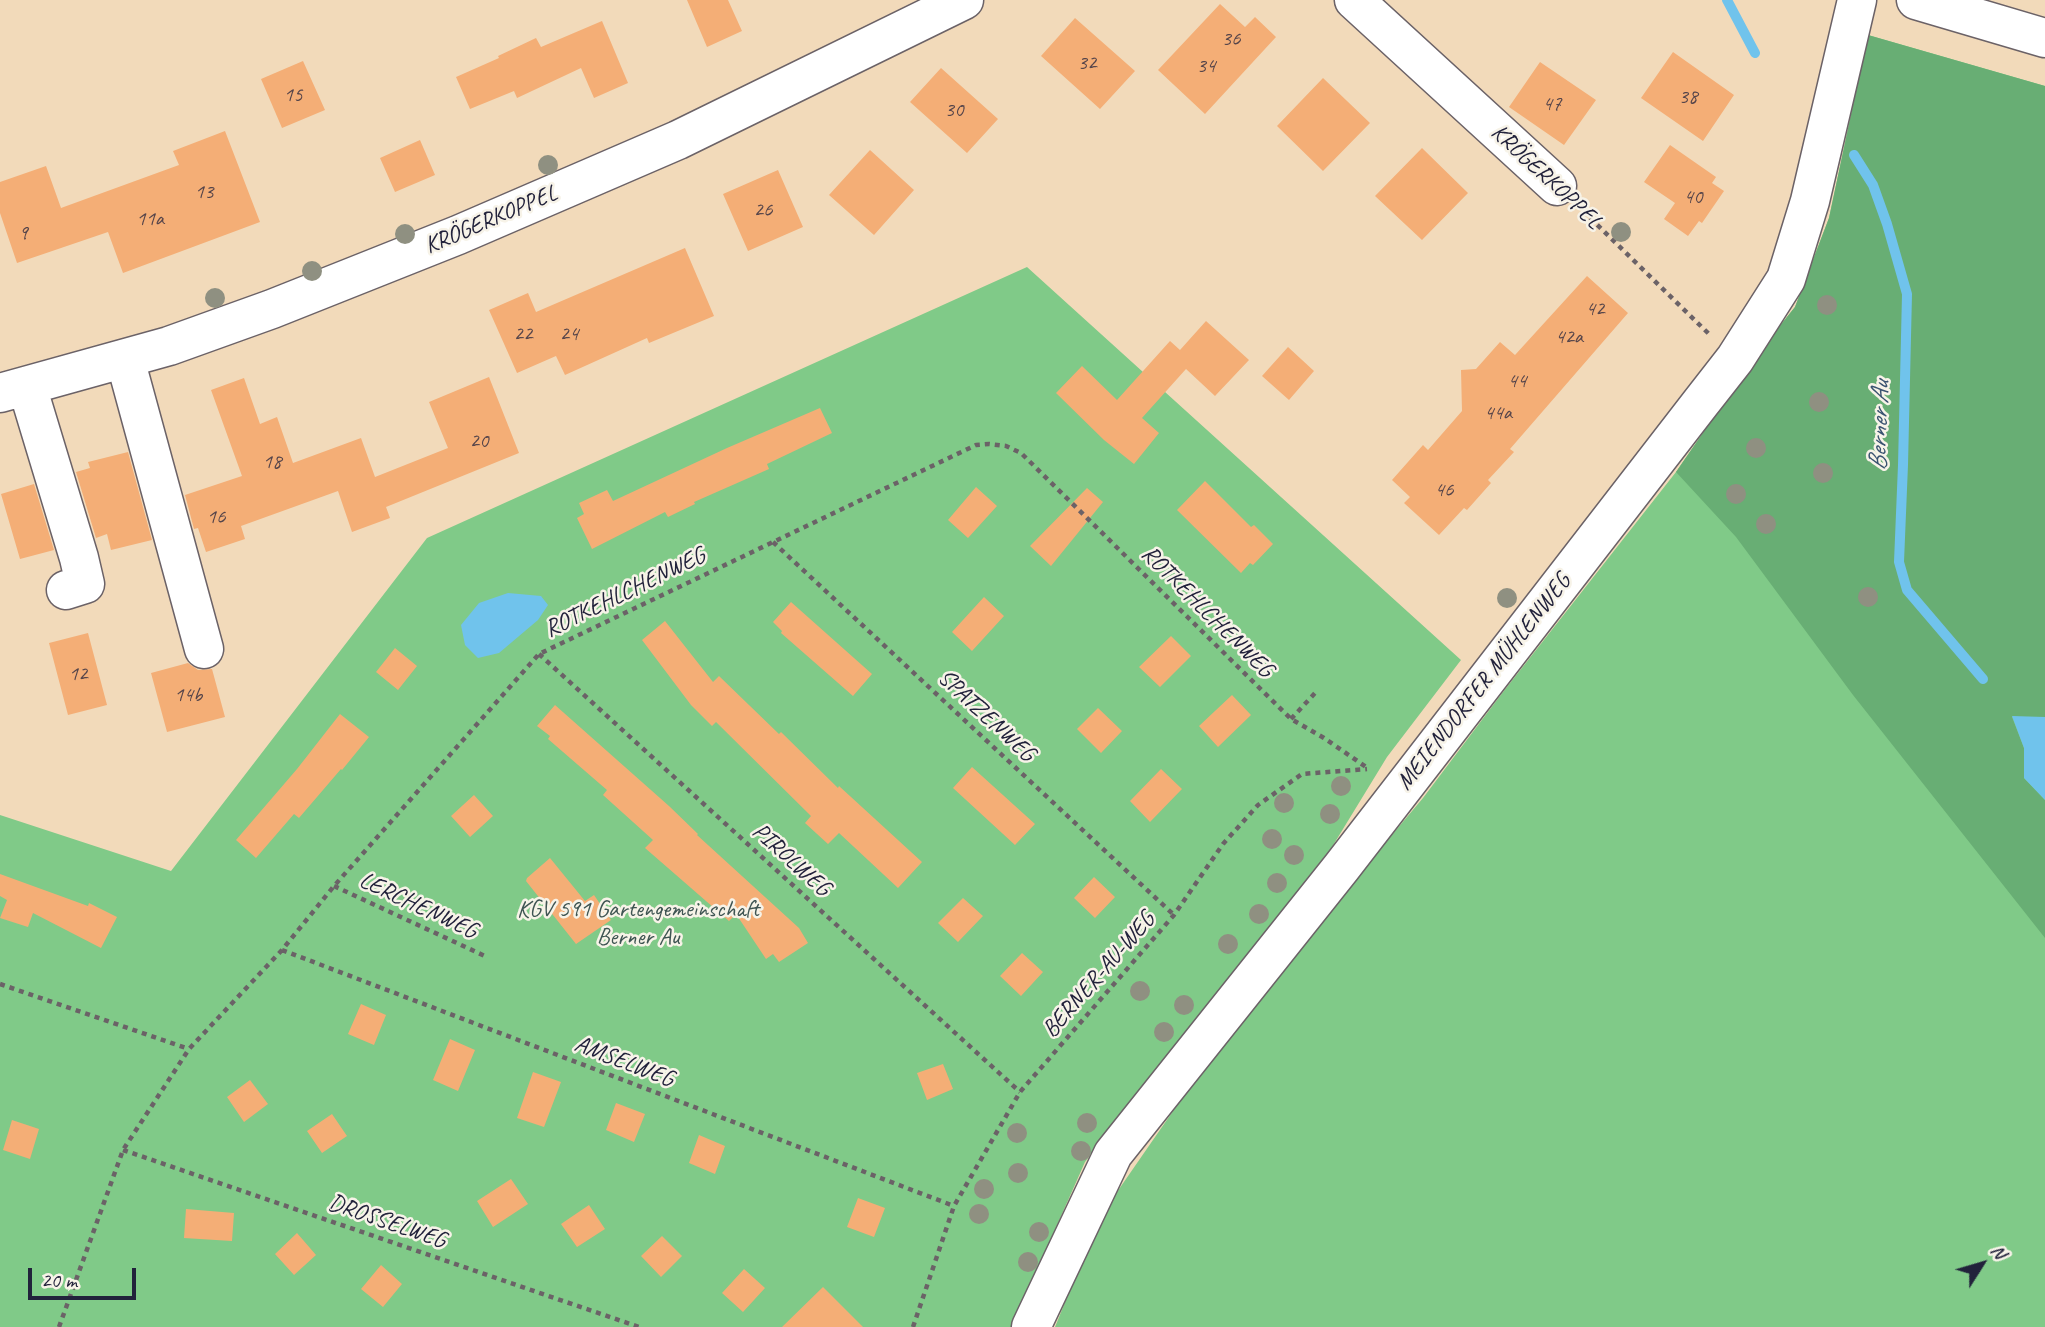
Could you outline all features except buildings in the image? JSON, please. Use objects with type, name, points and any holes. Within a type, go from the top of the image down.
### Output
[{"type":"street","name":"KRÖGERKOPPEL","points":[[13,389],[169,346],[272,309],[507,214],[678,140],[964,0]]},
{"type":"street","name":"KRÖGERKOPPEL","points":[[1354,0],[1557,186]]},
{"type":"street","name":"MEIENDORFER MÜHLENWEG","points":[[1031,1327],[1113,1154],[1341,868],[1735,359],[1786,279],[1810,201],[1857,0]]},
{"type":"street","points":[[1916,0],[2045,38]]},
{"type":"street","points":[[125,359],[204,649]]},
{"type":"street","points":[[13,389],[79,558],[85,584],[66,590]]},
{"type":"path","name":"KRÖGERKOPPEL","points":[[1557,186],[1735,359]]},
{"type":"path","name":"ROTKEHLCHENWEG","points":[[59,1327],[123,1150],[188,1049],[282,950],[334,886],[539,654],[976,444],[1006,446],[1021,453],[1291,719],[1369,769]]},
{"type":"path","name":"SPATZENWEG","points":[[773,542],[1174,915]]},
{"type":"path","name":"PIROLWEG","points":[[539,654],[1020,1092]]},
{"type":"path","points":[[1291,719],[1316,692]]},
{"type":"path","name":"BERNER-AU-WEG","points":[[913,1327],[954,1206],[1020,1092],[1174,915],[1223,844],[1258,805],[1302,774],[1369,769],[1413,774]]},
{"type":"path","name":"LERCHENWEG","points":[[334,886],[486,957]]},
{"type":"path","name":"AMSELWEG","points":[[282,950],[954,1206]]},
{"type":"path","points":[[0,984],[188,1049]]},
{"type":"path","name":"DROSSELWEG","points":[[123,1150],[639,1327]]},
{"type":"green space","points":[[1868,35],[2045,86],[2045,1327],[1055,1327],[1099,1218],[1236,1020],[1423,798],[1676,472],[1758,353],[1795,307],[1829,218]]},
{"type":"green space","points":[[1868,35],[2045,86],[2045,717],[2012,717],[2024,748],[2024,778],[2045,800],[2045,938],[1853,695],[1736,537],[1676,472],[1758,353],[1795,307],[1829,218]]},
{"type":"green space","name":"KGV 591 Gartengemeinschaft Berner Au","points":[[1027,267],[1461,660],[1387,757],[1332,847],[1085,1162],[1012,1327],[0,1327],[0,815],[171,871],[427,538]]},
{"type":"water","points":[[508,593],[541,596],[548,605],[538,620],[499,653],[478,658],[465,645],[461,625],[479,603]]},
{"type":"water","points":[[2012,716],[2045,717],[2045,800],[2024,778],[2024,748]]},
{"type":"waterway","name":"Berner Au","points":[[1727,0],[1755,53]]},
{"type":"waterway","name":"Berner Au","points":[[1854,155],[1873,185],[1907,294],[1899,562],[1907,590],[1983,679]]}]
